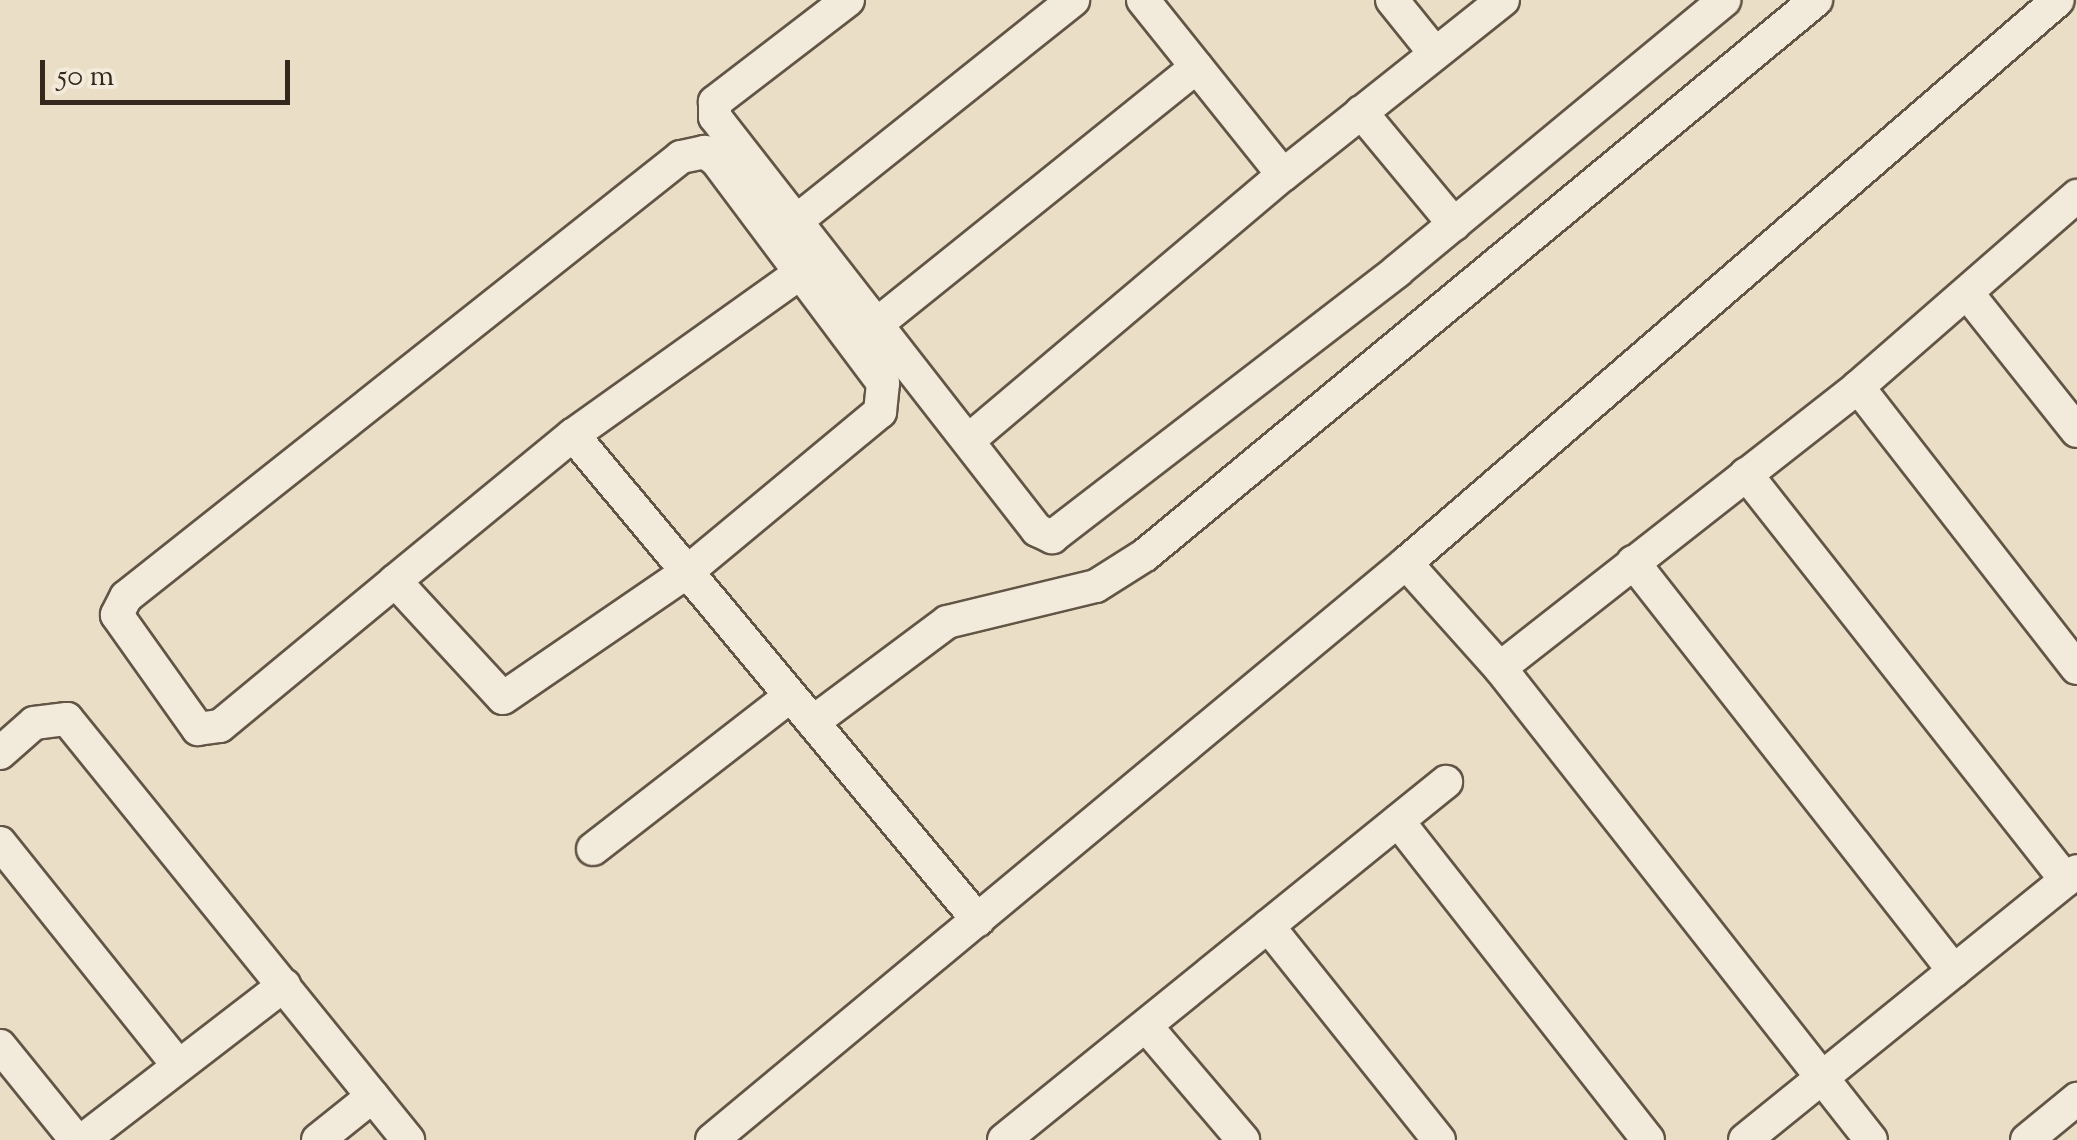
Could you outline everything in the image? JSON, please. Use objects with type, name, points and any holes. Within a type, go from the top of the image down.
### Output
[{"type":"street","points":[[848,0],[712,108],[795,222],[1037,530],[1052,538],[1454,224],[1725,0]]},
{"type":"street","points":[[795,222],[1073,0]]},
{"type":"street","points":[[1143,0],[1284,175]]},
{"type":"street","points":[[1392,0],[1434,52]]},
{"type":"street","points":[[970,440],[1284,175],[1503,0]]},
{"type":"street","points":[[812,722],[947,622],[1096,586],[1145,555],[1816,0]]},
{"type":"street","points":[[712,1140],[1406,562],[2058,0]]},
{"type":"street","points":[[877,324],[1197,66]]},
{"type":"street","points":[[1361,112],[1454,224]]},
{"type":"street","points":[[395,581],[503,698],[687,572],[886,400],[883,383],[716,160],[705,152],[681,157],[126,597],[117,616],[206,732],[572,435],[800,273]]},
{"type":"street","points":[[1500,668],[1858,386],[2075,202]]},
{"type":"street","points":[[1968,294],[2077,431]]},
{"type":"street","points":[[1858,386],[2077,668]]},
{"type":"street","points":[[572,435],[978,920]]},
{"type":"street","points":[[1745,1140],[2071,876],[1746,474]]},
{"type":"street","points":[[1406,562],[1500,668],[1871,1140]]},
{"type":"street","points":[[1633,562],[1954,970]]},
{"type":"street","points":[[593,849],[790,696]]},
{"type":"street","points":[[0,753],[34,723],[67,719],[408,1140]]},
{"type":"street","points":[[1015,1136],[1446,782]]},
{"type":"street","points":[[1398,820],[1648,1140]]},
{"type":"street","points":[[0,843],[178,1065]]},
{"type":"street","points":[[1268,926],[1439,1140]]},
{"type":"street","points":[[0,1046],[80,1140],[284,985]]},
{"type":"street","points":[[1146,1026],[1244,1140]]},
{"type":"street","points":[[318,1140],[373,1096]]},
{"type":"street","points":[[2027,1140],[2077,1100]]}]
